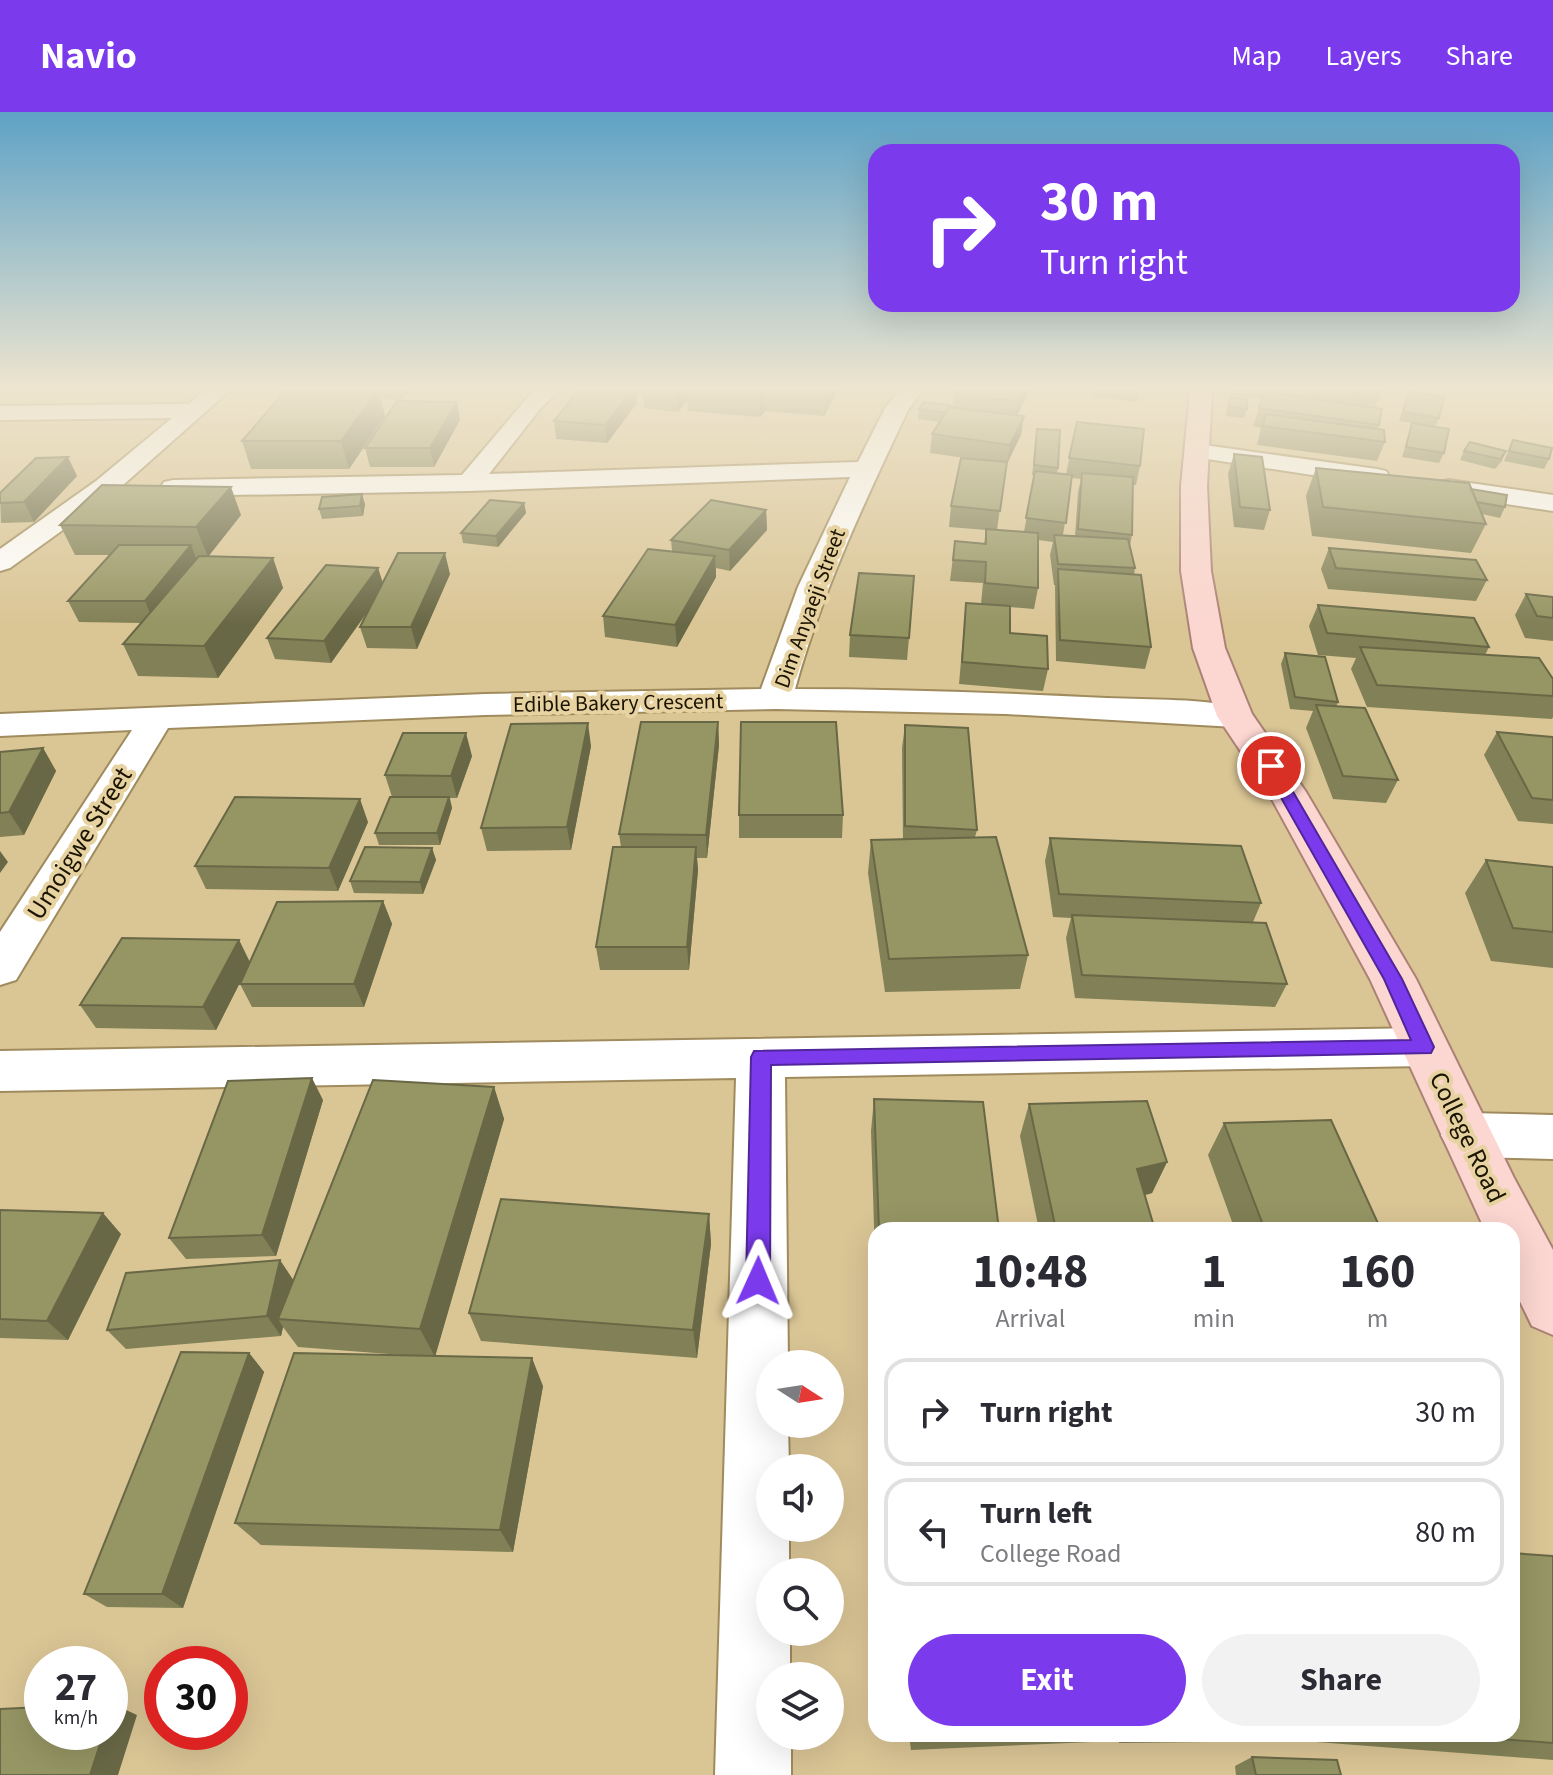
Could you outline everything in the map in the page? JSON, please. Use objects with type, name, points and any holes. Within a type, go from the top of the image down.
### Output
[{"type":"main road","name":"College Road","points":[[1197,469],[1196,571],[1209,648],[1235,716],[1254,740],[1321,851],[1393,979],[1510,1222]]},
{"type":"main road","name":"College Road","points":[[1520,1241],[1553,1307]]},
{"type":"street","points":[[0,562],[126,469]]},
{"type":"street","points":[[469,483],[480,469]]},
{"type":"street","points":[[105,487],[469,483],[867,469]]},
{"type":"street","name":"Dim Anyaeji Street","points":[[775,699],[788,652],[832,537],[867,469]]},
{"type":"street","points":[[1317,469],[1553,503]]},
{"type":"street","name":"Edible Bakery Crescent","points":[[0,725],[497,704],[775,699],[1053,704],[1235,716]]},
{"type":"street","name":"Umoigwe Street","points":[[0,968],[157,718]]},
{"type":"street","points":[[0,1071],[1424,1047]]},
{"type":"street","points":[[753,1775],[761,1057]]},
{"type":"street","points":[[1467,1135],[1553,1137]]},
{"type":"building","points":[[25,469],[57,469],[24,502],[0,503],[0,493]]},
{"type":"building","points":[[959,469],[1006,469],[1000,511],[951,506]]},
{"type":"building","points":[[1236,469],[1264,469],[1270,510],[1240,507]]},
{"type":"building","points":[[1316,469],[1469,483],[1486,524],[1323,507]]},
{"type":"building","points":[[1035,471],[1072,475],[1066,523],[1026,518]]},
{"type":"building","points":[[1082,473],[1133,477],[1132,535],[1078,529]]},
{"type":"building","points":[[102,485],[231,487],[196,527],[60,525]]},
{"type":"building","points":[[1471,489],[1507,495],[1505,507],[1477,502]]},
{"type":"building","points":[[362,494],[360,506],[319,509],[322,497]]},
{"type":"building","points":[[490,500],[524,503],[496,536],[461,533]]},
{"type":"building","points":[[711,500],[766,510],[729,550],[671,540]]},
{"type":"building","points":[[986,529],[1038,533],[1038,588],[985,583],[986,562],[953,560],[955,541],[986,544]]},
{"type":"building","points":[[1054,535],[1128,539],[1135,568],[1058,564]]},
{"type":"building","points":[[119,545],[191,545],[145,601],[68,601]]},
{"type":"building","points":[[1329,548],[1476,560],[1487,580],[1336,568]]},
{"type":"building","points":[[648,549],[715,556],[675,625],[603,616]]},
{"type":"building","points":[[398,553],[445,553],[411,627],[360,627]]},
{"type":"building","points":[[199,556],[273,558],[204,646],[123,644]]},
{"type":"building","points":[[326,565],[378,568],[324,641],[267,638]]},
{"type":"building","points":[[1058,569],[1141,575],[1151,647],[1060,640]]},
{"type":"building","points":[[859,573],[914,576],[909,638],[850,635]]},
{"type":"building","points":[[1526,594],[1553,597],[1553,618],[1537,616]]},
{"type":"building","points":[[966,603],[1010,606],[1010,633],[1047,636],[1048,669],[962,662]]},
{"type":"building","points":[[1318,605],[1474,618],[1489,647],[1327,633]]},
{"type":"building","points":[[1360,647],[1539,658],[1553,679],[1553,696],[1377,685]]},
{"type":"building","points":[[1285,653],[1325,657],[1338,702],[1295,697]]},
{"type":"building","points":[[1316,705],[1365,708],[1398,780],[1343,776]]},
{"type":"building","points":[[641,722],[718,722],[706,835],[619,834]]},
{"type":"building","points":[[741,722],[836,722],[843,815],[739,815]]},
{"type":"building","points":[[588,723],[567,827],[481,828],[511,724]]},
{"type":"building","points":[[905,725],[968,728],[977,830],[905,826]]},
{"type":"building","points":[[1497,732],[1553,737],[1553,800],[1532,798]]},
{"type":"building","points":[[403,733],[466,733],[451,776],[385,775]]},
{"type":"building","points":[[43,748],[9,812],[0,813],[0,752]]},
{"type":"building","points":[[235,797],[360,799],[329,868],[195,866]]},
{"type":"building","points":[[390,797],[449,797],[437,833],[375,833]]},
{"type":"building","points":[[996,837],[1028,955],[889,959],[871,840]]},
{"type":"building","points":[[1050,838],[1241,846],[1261,903],[1059,894]]},
{"type":"building","points":[[365,847],[432,848],[420,882],[350,881]]},
{"type":"building","points":[[613,847],[696,847],[687,947],[596,947]]},
{"type":"building","points":[[1486,860],[1553,867],[1553,932],[1513,928]]},
{"type":"building","points":[[383,901],[354,984],[240,984],[277,902]]},
{"type":"building","points":[[1072,915],[1266,923],[1287,984],[1082,975]]},
{"type":"building","points":[[122,938],[239,940],[203,1007],[80,1005]]},
{"type":"building","points":[[312,1078],[262,1235],[169,1238],[228,1081]]},
{"type":"building","points":[[373,1080],[494,1087],[420,1329],[278,1319]]},
{"type":"building","points":[[874,1099],[983,1102],[998,1222],[879,1222]]},
{"type":"building","points":[[1147,1101],[1167,1162],[1137,1169],[1153,1222],[1054,1222],[1029,1104]]},
{"type":"building","points":[[1331,1120],[1377,1222],[1262,1222],[1224,1123]]},
{"type":"building","points":[[501,1199],[709,1214],[693,1330],[469,1313]]},
{"type":"building","points":[[0,1210],[103,1213],[47,1321],[0,1319]]},
{"type":"building","points":[[280,1260],[267,1316],[107,1330],[126,1273]]},
{"type":"building","points":[[181,1352],[249,1353],[162,1594],[84,1594]]},
{"type":"building","points":[[294,1353],[532,1358],[500,1530],[235,1523]]},
{"type":"building","points":[[1520,1554],[1553,1556],[1553,1743],[1520,1741]]},
{"type":"building","points":[[24,1708],[24,1750],[98,1750],[90,1775],[0,1775],[0,1709]]},
{"type":"building","points":[[1252,1757],[1337,1760],[1341,1775],[1256,1775]]},
{"type":"route","points":[[758,1281],[761,1057],[1424,1047],[1393,979],[1271,766]]}]
